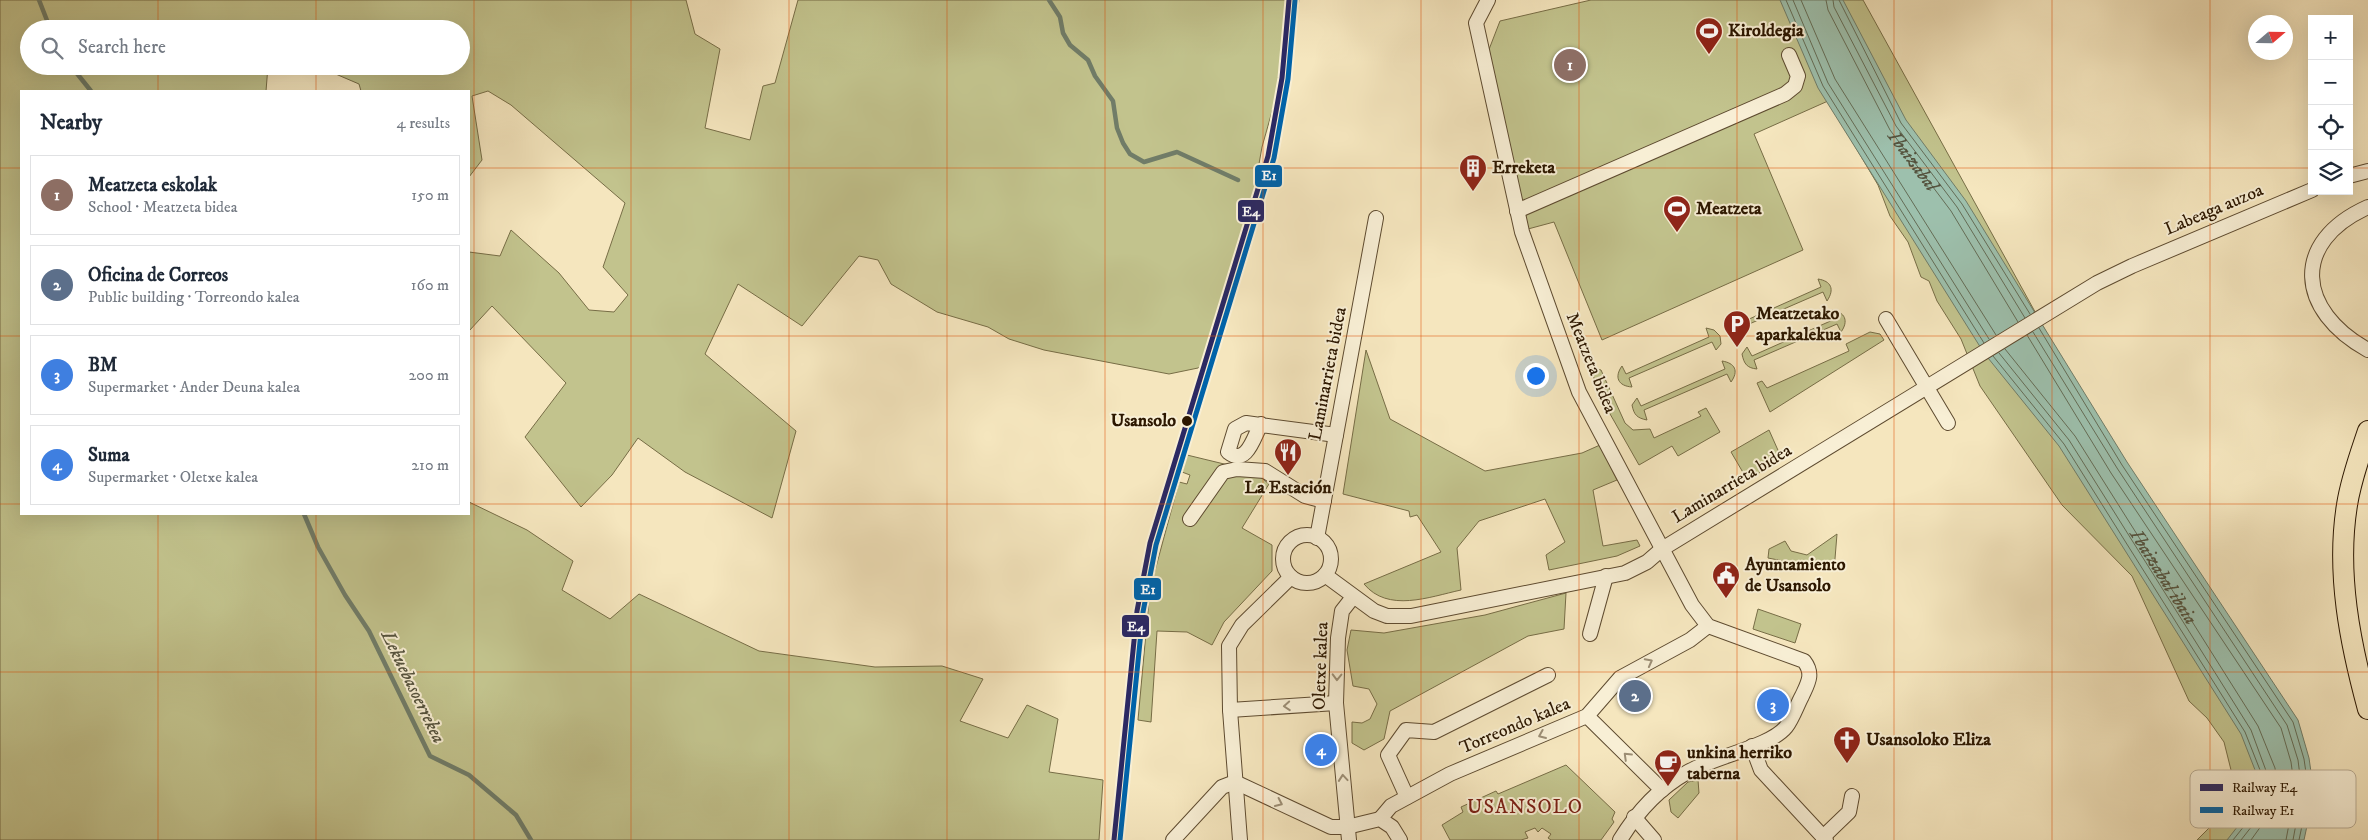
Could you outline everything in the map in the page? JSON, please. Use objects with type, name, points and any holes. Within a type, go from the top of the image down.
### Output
[{"type":"highway","points":[[2368,431],[2349,495],[2342,544],[2343,583],[2368,709]]},
{"type":"street","name":"Meatzeta bidea","points":[[1488,0],[1476,23],[1517,211],[1522,232],[1578,392],[1692,605],[1708,626]]},
{"type":"street","points":[[1517,211],[1785,94],[1795,86],[1798,76],[1790,55]]},
{"type":"street","points":[[2353,175],[2368,171]]},
{"type":"street","name":"Labeaga auzoa","points":[[2132,266],[2308,192]]},
{"type":"street","points":[[2367,349],[2348,338],[2325,316],[2315,297],[2312,279],[2314,258],[2324,238],[2338,224],[2368,207]]},
{"type":"street","name":"Laminarrieta bidea","points":[[1317,538],[1376,218]]},
{"type":"street","name":"Laminarrieta bidea","points":[[1325,575],[1352,597],[1374,611],[1387,616],[1411,616],[1625,573],[1648,562],[1662,549],[1974,357],[2052,310],[2132,266]]},
{"type":"street","points":[[1886,319],[1948,423]]},
{"type":"street","points":[[1261,424],[1336,435]]},
{"type":"street","points":[[1190,519],[1222,472],[1237,469],[1264,471],[1305,496],[1324,501]]},
{"type":"street","points":[[1310,536],[1317,538],[1328,548],[1330,555],[1330,562],[1325,575],[1312,583],[1304,583],[1291,577],[1284,564],[1285,549],[1295,538],[1310,536]]},
{"type":"street","points":[[1590,634],[1606,576]]},
{"type":"street","points":[[1240,840],[1228,784],[1229,646],[1242,625],[1291,577]]},
{"type":"street","name":"Oletxe kalea","points":[[1348,833],[1336,703],[1339,628],[1342,611],[1352,597]]},
{"type":"street","points":[[1620,840],[1634,817],[1662,790],[1686,773],[1712,760],[1770,739],[1786,727],[1810,679],[1809,668],[1804,661],[1708,626]]},
{"type":"street","name":"Torreondo kalea","points":[[1380,819],[1391,806],[1450,774],[1587,716],[1620,678],[1690,640],[1708,626]]},
{"type":"street","points":[[1407,797],[1388,755],[1406,730],[1434,732],[1548,675]]},
{"type":"street","points":[[1230,710],[1336,703]]},
{"type":"street","points":[[1587,716],[1662,790]]},
{"type":"street","points":[[1752,746],[1761,770],[1824,839],[1849,812],[1852,796]]},
{"type":"street","points":[[1228,784],[1348,833],[1380,819],[1392,827],[1400,840]]},
{"type":"street","points":[[1173,840],[1228,784]]},
{"type":"street","points":[[1634,817],[1654,840]]},
{"type":"green space","points":[[0,0],[686,0],[695,34],[720,49],[705,128],[750,140],[763,86],[775,83],[798,0],[1299,0],[1293,37],[1262,147],[1244,248],[1211,359],[1198,368],[1169,374],[1044,350],[1009,339],[988,327],[937,312],[891,284],[878,260],[859,256],[802,326],[738,284],[705,354],[796,431],[772,518],[685,472],[638,438],[612,475],[581,507],[525,437],[566,383],[492,306],[470,330],[470,252],[500,256],[511,230],[559,273],[589,310],[614,312],[628,295],[603,267],[625,203],[511,105],[488,91],[472,96],[482,160],[470,176],[470,90],[361,90],[359,84],[338,75],[470,75],[470,20],[20,20],[20,75],[267,75],[266,90],[20,90],[20,515],[470,515],[470,502],[527,530],[573,561],[562,590],[610,619],[639,594],[759,651],[875,667],[942,666],[983,679],[960,721],[1008,738],[1027,705],[1058,719],[1049,772],[1103,780],[1099,840],[0,840]]},
{"type":"green space","points":[[1591,0],[1863,0],[2151,522],[2298,770],[2231,770],[2224,742],[2207,718],[2189,701],[2132,576],[2062,505],[1980,386],[1961,339],[1937,301],[1929,281],[1921,277],[1908,242],[1890,216],[1878,185],[1828,101],[1754,134],[1803,250],[1602,340],[1554,222],[1528,229],[1488,52],[1500,21]]},
{"type":"green space","points":[[1818,279],[1830,286],[1831,293],[1827,301],[1823,292],[1740,328],[1744,338],[1735,335],[1731,330],[1730,324],[1733,316],[1738,324],[1821,287]]},
{"type":"green space","points":[[1832,310],[1843,315],[1845,324],[1841,332],[1837,324],[1754,360],[1757,369],[1751,368],[1745,363],[1742,354],[1747,347],[1752,356],[1835,319]]},
{"type":"green space","points":[[1706,328],[1714,330],[1720,336],[1721,344],[1716,350],[1712,342],[1629,378],[1632,387],[1623,385],[1619,380],[1618,374],[1622,366],[1626,374],[1709,337]]},
{"type":"green space","points":[[1870,332],[1880,334],[1884,340],[1770,412],[1757,383],[1762,381],[1767,388],[1849,351],[1846,344]]},
{"type":"green space","points":[[1366,350],[1390,419],[1485,471],[1582,453],[1600,445],[1617,480],[1593,490],[1603,546],[1637,540],[1640,546],[1617,556],[1549,570],[1546,555],[1565,542],[1545,499],[1479,521],[1457,548],[1461,590],[1423,599],[1410,600],[1385,598],[1374,593],[1364,584],[1441,552],[1417,515],[1410,517],[1409,511],[1343,494]]},
{"type":"green space","points":[[1722,361],[1734,368],[1735,374],[1731,382],[1727,374],[1644,410],[1647,420],[1635,414],[1632,405],[1637,398],[1641,406],[1725,369]]},
{"type":"green space","points":[[1590,367],[1601,370],[1625,423],[1633,430],[1650,429],[1654,438],[1701,416],[1698,412],[1706,408],[1720,432],[1678,456],[1672,446],[1639,465],[1601,398]]},
{"type":"green space","points":[[1769,430],[1781,457],[1748,481],[1731,452]]},
{"type":"green space","points":[[1187,455],[1253,471],[1269,484],[1242,528],[1272,545],[1272,571],[1224,622],[1212,645],[1187,632],[1157,631],[1151,722],[1138,720],[1150,589],[1179,482],[1187,484],[1190,475],[1182,472]]},
{"type":"green space","points":[[1837,534],[1834,571],[1768,558],[1769,549],[1785,541],[1791,551],[1807,555]]},
{"type":"green space","points":[[1566,593],[1564,629],[1528,636],[1390,711],[1384,739],[1364,750],[1352,743],[1352,722],[1362,723],[1370,719],[1377,704],[1369,689],[1353,686],[1347,650],[1351,630],[1384,633],[1485,615]]},
{"type":"green space","points":[[1758,609],[1801,624],[1795,643],[1753,629]]},
{"type":"green space","points":[[1566,765],[1615,812],[1612,819],[1614,822],[1601,840],[1551,840],[1548,838],[1551,834],[1542,828],[1538,832],[1535,828],[1525,832],[1528,838],[1521,840],[1450,840],[1442,825],[1463,812],[1461,807],[1496,791],[1498,794]]},
{"type":"green space","points":[[1698,780],[1699,793],[1678,818],[1671,812],[1669,800],[1688,782]]},
{"type":"green space","points":[[2209,828],[2264,828],[2252,840],[2197,840]]},
{"type":"water","points":[[1780,0],[1843,0],[1906,120],[1966,201],[2127,462],[2298,720],[2311,770],[2255,770],[2241,734],[2059,446],[1984,353],[1818,88]]},
{"type":"water","points":[[2236,828],[2307,828],[2304,840],[2227,840]]},
{"type":"waterway","name":"Lekuebasoerrekea","points":[[39,0],[47,20]]},
{"type":"waterway","points":[[1049,0],[1060,17],[1063,33],[1070,45],[1088,60],[1095,76],[1113,101],[1117,128],[1130,154],[1144,162],[1177,152],[1238,180]]},
{"type":"waterway","name":"Lekuebasoerrekea","points":[[78,75],[90,90]]},
{"type":"waterway","name":"Lekuebasoerrekea","points":[[304,515],[318,547],[345,595],[369,631],[430,756],[469,775],[516,815],[531,840]]},
{"type":"rail line","name":"E4","points":[[1114,840],[1137,611],[1150,543],[1268,156],[1282,78],[1289,0]]},
{"type":"rail line","name":"E1","points":[[1120,840],[1143,612],[1156,545],[1274,158],[1288,79],[1295,0]]},
{"type":"place","name":"Kiroldegia","points":[[1709,55]]},
{"type":"place","name":"Meatzeta eskolak","points":[[1570,65]]},
{"type":"place","name":"Erreketa","points":[[1473,192]]},
{"type":"place","name":"Meatzeta","points":[[1677,233]]},
{"type":"place","name":"Meatzetako aparkalekua","points":[[1737,348]]},
{"type":"place","name":"Usansolo","points":[[1187,421]]},
{"type":"place","name":"La Estación","points":[[1288,476]]},
{"type":"place","name":"Ayuntamiento de Usansolo","points":[[1726,599]]},
{"type":"place","name":"Oficina de Correos","points":[[1635,696]]},
{"type":"place","name":"BM","points":[[1773,705]]},
{"type":"place","name":"Suma","points":[[1321,750]]},
{"type":"place","name":"Usansoloko Eliza","points":[[1847,764]]},
{"type":"place","name":"unkina herriko taberna","points":[[1668,787]]},
{"type":"district","name":"USANSOLO","points":[[1525,807]]},
{"type":"water label","name":"Ibaizabal","points":[[1913,161]]},
{"type":"water label","name":"Ibaizabal ibaia","points":[[2162,578]]}]
